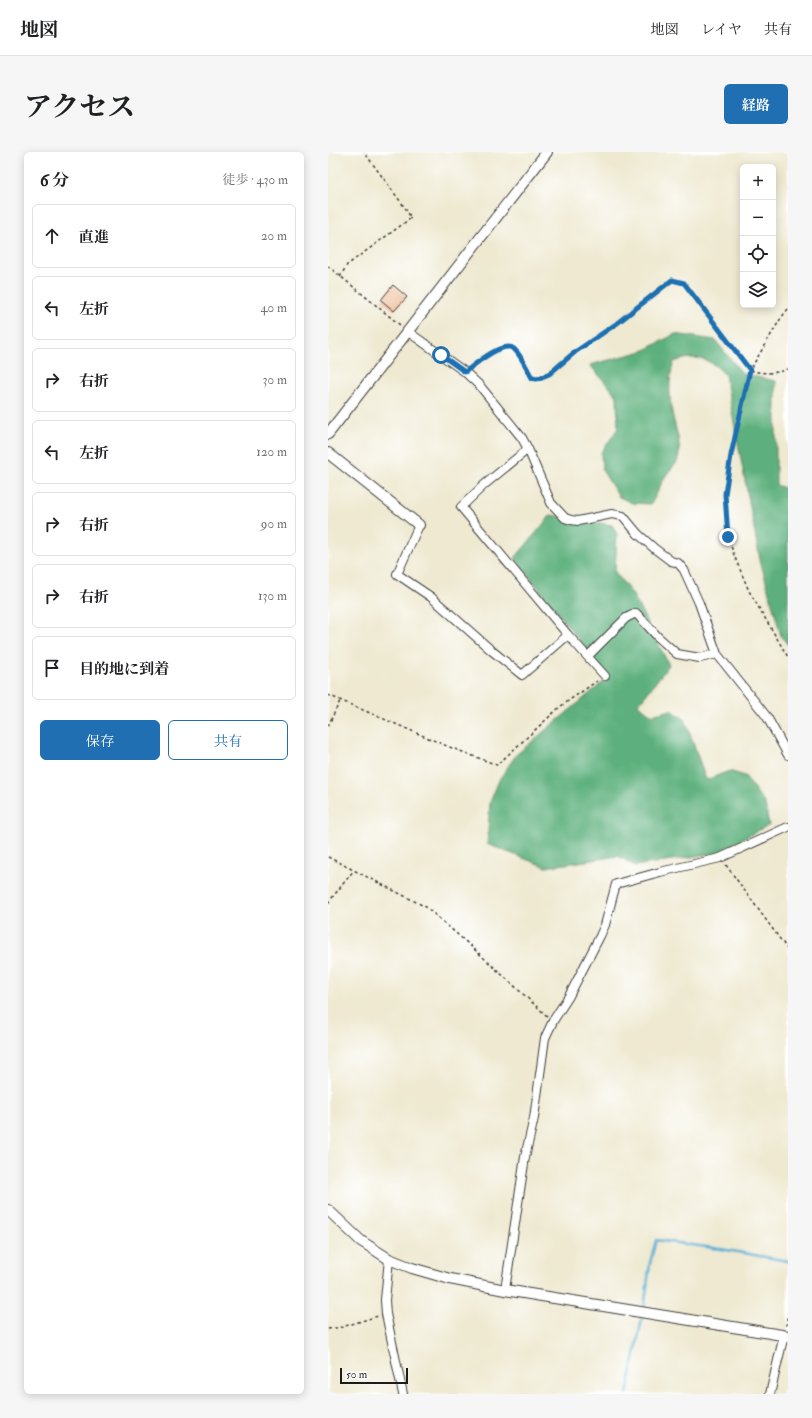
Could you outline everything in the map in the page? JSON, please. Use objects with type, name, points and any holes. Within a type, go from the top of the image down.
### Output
[{"type":"street","points":[[328,434],[547,152]]},
{"type":"street","points":[[408,331],[465,372],[480,386],[522,438],[552,503],[565,518],[578,521],[612,514],[622,516],[638,534],[655,549],[671,561],[678,563],[684,570],[699,603],[717,654],[767,717],[788,755]]},
{"type":"street","points":[[528,449],[484,485],[461,507],[568,635],[605,676]]},
{"type":"street","points":[[328,453],[419,525],[397,574],[431,597],[522,675],[568,635]]},
{"type":"street","points":[[588,656],[626,618],[636,613],[658,637],[677,654],[700,658],[717,654]]},
{"type":"street","points":[[505,1290],[525,1158],[534,1118],[545,1038],[600,936],[605,925],[616,884],[720,858],[788,827]]},
{"type":"street","points":[[328,1210],[361,1240],[388,1259],[450,1279],[505,1290],[786,1336],[770,1394]]},
{"type":"street","points":[[388,1259],[385,1300],[386,1314],[404,1394]]},
{"type":"path","points":[[340,277],[347,265],[411,218],[364,152]]},
{"type":"path","points":[[328,266],[408,331]]},
{"type":"path","points":[[465,372],[495,351],[502,347],[509,346],[514,349],[532,378],[537,379],[549,374],[575,352],[616,324],[672,280],[684,283],[750,370],[762,374],[781,372],[788,369]]},
{"type":"path","points":[[788,309],[750,370],[731,455],[725,494],[728,537],[734,555],[749,591],[788,656]]},
{"type":"path","points":[[328,695],[497,765],[561,706],[605,676]]},
{"type":"path","points":[[328,726],[340,701]]},
{"type":"path","points":[[328,857],[426,907],[553,1021]]},
{"type":"path","points":[[720,858],[732,872],[788,950]]},
{"type":"path","points":[[328,903],[354,870]]},
{"type":"path","points":[[786,1336],[788,1313]]},
{"type":"path","points":[[328,1329],[342,1327],[386,1314]]},
{"type":"green space","points":[[675,334],[715,340],[743,374],[776,381],[776,485],[788,489],[788,645],[781,636],[760,560],[725,375],[720,369],[702,359],[688,358],[674,362],[670,382],[670,396],[679,443],[679,453],[676,463],[668,472],[651,504],[632,503],[619,497],[602,470],[601,453],[618,428],[617,396],[590,365],[643,351]]},
{"type":"green space","points":[[551,515],[612,525],[617,534],[615,572],[633,595],[669,665],[638,705],[652,715],[671,710],[685,719],[706,780],[729,771],[745,776],[765,804],[769,825],[716,853],[635,866],[618,856],[546,867],[487,844],[490,802],[500,778],[516,755],[608,678],[515,558]]},
{"type":"building","points":[[393,285],[407,297],[394,311],[381,300]]},
{"type":"waterway","points":[[644,1309],[650,1263],[656,1240],[721,1249],[788,1261]]},
{"type":"waterway","points":[[627,1394],[643,1314]]},
{"type":"route","points":[[441,355],[465,372],[495,351],[502,347],[509,346],[514,349],[532,378],[537,379],[549,374],[575,352],[616,324],[672,280],[684,283],[750,370],[731,455],[725,494],[728,537]]}]
